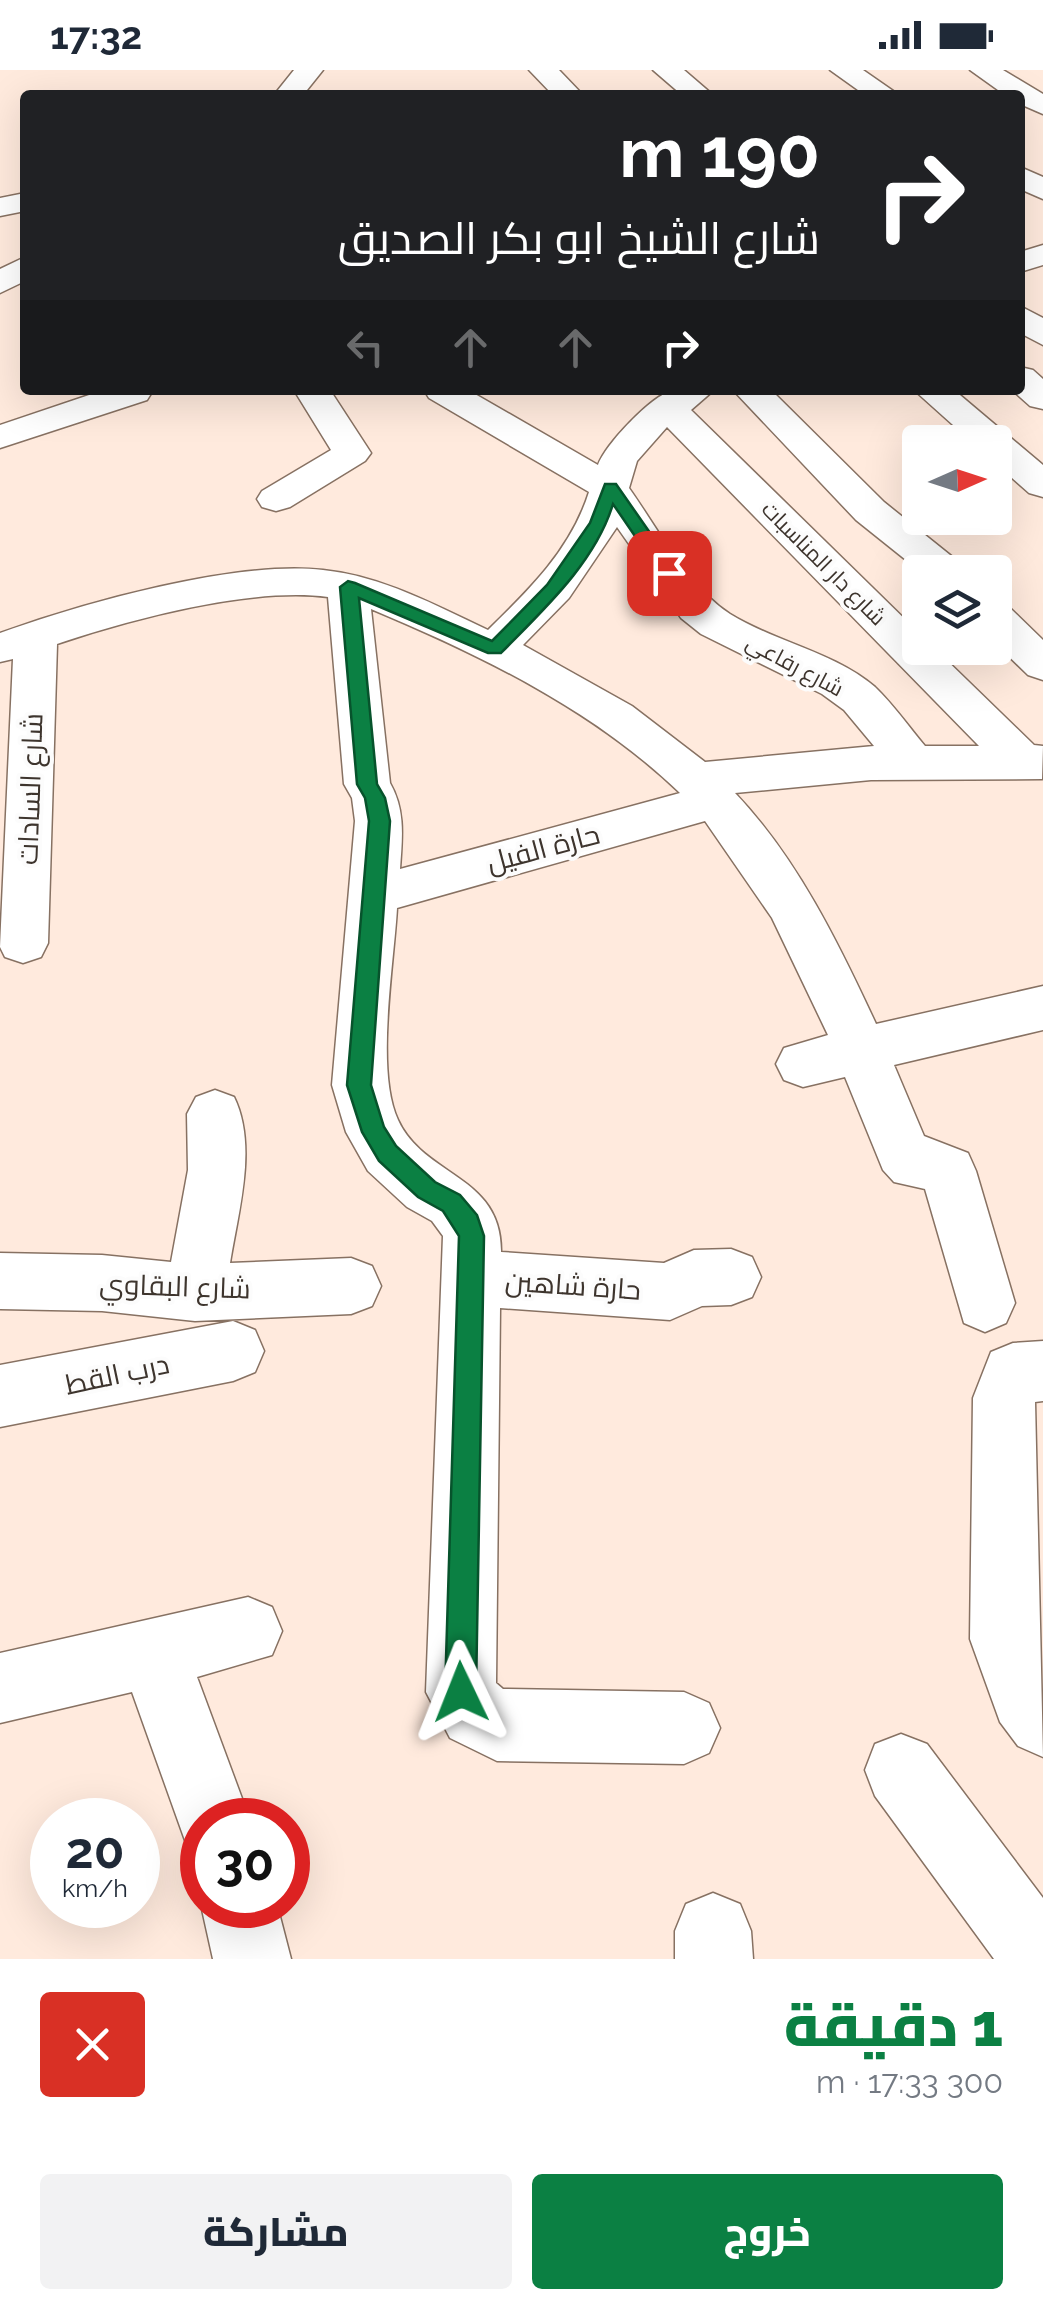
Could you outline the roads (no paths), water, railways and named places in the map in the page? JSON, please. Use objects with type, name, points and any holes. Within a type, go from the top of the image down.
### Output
[{"type":"street","points":[[292,90],[309,70]]},
{"type":"street","points":[[543,70],[564,90]]},
{"type":"street","points":[[666,70],[693,90]]},
{"type":"street","points":[[984,70],[1017,90]]},
{"type":"street","points":[[0,438],[125,395]]},
{"type":"street","points":[[276,499],[352,455],[315,395]]},
{"type":"street","name":"شارع رفاعي","points":[[451,395],[610,488],[696,608],[716,624],[860,699],[914,764]]},
{"type":"street","points":[[756,395],[870,511],[925,555]]},
{"type":"street","points":[[938,395],[973,425]]},
{"type":"street","points":[[494,649],[554,589],[599,524],[620,458],[677,397]]},
{"type":"street","name":"شارع دار المناسبات","points":[[677,397],[1032,761]]},
{"type":"street","points":[[1012,458],[1043,485]]},
{"type":"street","points":[[18,642],[114,611],[193,595],[299,582],[348,587],[566,684],[633,727],[705,790],[770,872],[862,1050],[908,1159],[914,1164],[937,1164],[948,1171],[985,1303]]},
{"type":"street","points":[[348,587],[367,784],[375,798],[379,821],[359,1085],[374,1132],[396,1163],[426,1190],[452,1203],[468,1223],[472,1236],[461,1692],[469,1708],[482,1720],[497,1725],[684,1728]]},
{"type":"street","points":[[1012,634],[1043,664]]},
{"type":"street","name":"شارع السادات","points":[[18,642],[23,944]]},
{"type":"street","name":"حارة الفيل","points":[[372,896],[705,790],[832,765],[1032,761]]},
{"type":"street","points":[[803,1064],[1043,1008]]},
{"type":"street","points":[[195,1293],[216,1170],[216,1114]]},
{"type":"street","name":"حارة شاهين","points":[[470,1278],[670,1292],[694,1278],[730,1277]]},
{"type":"street","name":"شارع البقاوي","points":[[0,1282],[102,1283],[195,1293],[350,1286]]},
{"type":"street","name":"درب القط","points":[[0,1396],[233,1351]]},
{"type":"street","points":[[1043,1372],[1013,1373],[1007,1384],[1004,1453],[1005,1639],[1024,1697],[1043,1722]]},
{"type":"street","points":[[0,1688],[248,1631]]},
{"type":"street","points":[[154,1654],[205,1798]]},
{"type":"street","points":[[902,1770],[1041,1959]]},
{"type":"street","points":[[245,1928],[252,1959]]}]
